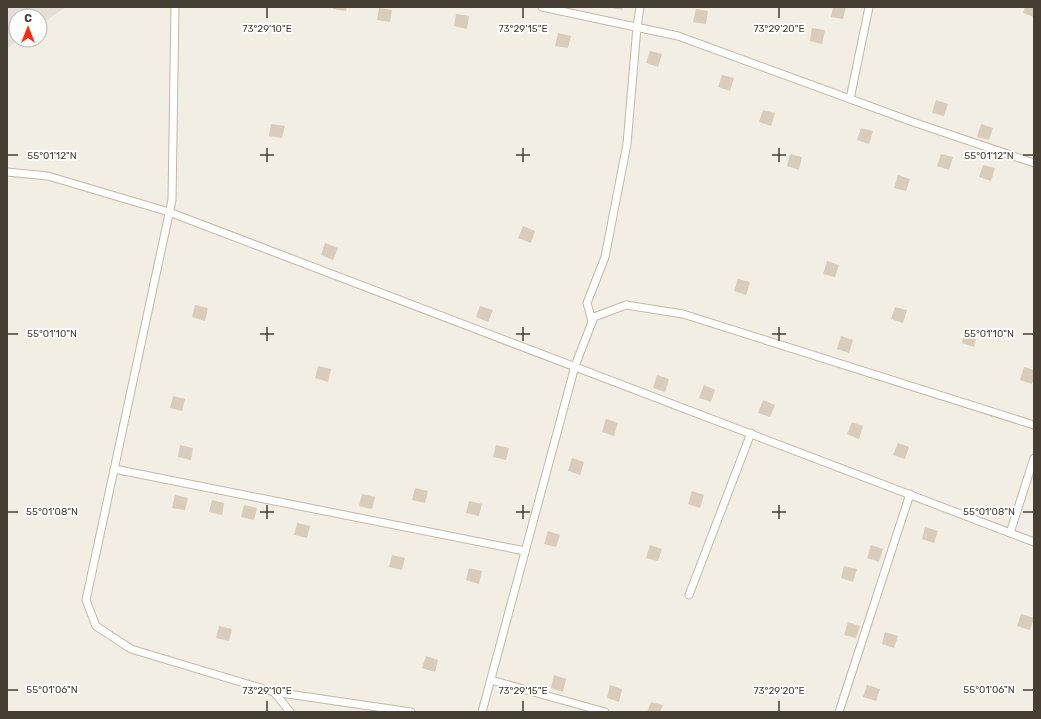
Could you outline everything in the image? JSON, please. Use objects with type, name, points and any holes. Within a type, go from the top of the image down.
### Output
[{"type":"lane","points":[[175,7],[172,200],[86,600],[96,626],[131,649],[274,692],[411,712]]},
{"type":"lane","points":[[542,7],[678,36],[850,99],[1034,162]]},
{"type":"lane","points":[[592,321],[587,303],[605,257],[627,144],[640,7]]},
{"type":"lane","points":[[850,99],[869,7]]},
{"type":"lane","points":[[7,172],[48,176],[169,212],[1034,542]]},
{"type":"lane","points":[[482,712],[575,366],[594,317],[626,305],[683,314],[1034,425]]},
{"type":"lane","points":[[688,595],[751,433]]},
{"type":"lane","points":[[1010,532],[1034,458]]},
{"type":"lane","points":[[114,469],[525,552]]},
{"type":"lane","points":[[839,712],[910,494]]},
{"type":"lane","points":[[491,680],[605,712]]},
{"type":"lane","points":[[274,692],[290,712]]},
{"type":"shaded area","points":[[7,7],[66,7],[48,19],[48,8],[8,8],[7,48]]},
{"type":"building","points":[[333,7],[347,7],[346,11],[333,9]]},
{"type":"building","points":[[609,7],[623,7],[622,10]]},
{"type":"building","points":[[833,7],[846,7],[843,19],[831,17]]},
{"type":"building","points":[[1025,7],[1034,7],[1034,17],[1023,13]]},
{"type":"building","points":[[379,8],[392,10],[390,22],[377,20]]},
{"type":"building","points":[[696,9],[708,11],[706,24],[693,22]]},
{"type":"building","points":[[456,14],[469,16],[467,29],[454,26]]},
{"type":"building","points":[[812,28],[825,30],[822,44],[810,41]]},
{"type":"building","points":[[558,33],[571,36],[568,48],[555,46]]},
{"type":"building","points":[[650,51],[662,54],[658,67],[646,63]]},
{"type":"building","points":[[722,75],[734,78],[730,91],[718,87]]},
{"type":"building","points":[[936,100],[948,104],[944,116],[932,113]]},
{"type":"building","points":[[763,110],[775,113],[771,126],[759,122]]},
{"type":"building","points":[[271,124],[285,126],[282,138],[269,136]]},
{"type":"building","points":[[981,124],[993,128],[989,140],[977,137]]},
{"type":"building","points":[[861,128],[873,131],[869,144],[857,140]]},
{"type":"building","points":[[790,154],[802,157],[799,170],[787,166]]},
{"type":"building","points":[[941,154],[953,157],[949,170],[937,166]]},
{"type":"building","points":[[983,165],[995,168],[991,181],[979,177]]},
{"type":"building","points":[[898,175],[910,179],[906,191],[894,188]]},
{"type":"building","points":[[523,226],[535,231],[531,243],[518,238]]},
{"type":"building","points":[[325,243],[338,248],[333,260],[321,255]]},
{"type":"building","points":[[827,261],[839,265],[835,277],[823,274]]},
{"type":"building","points":[[738,279],[750,282],[746,295],[734,291]]},
{"type":"building","points":[[195,305],[208,308],[205,321],[192,317]]},
{"type":"building","points":[[480,306],[493,310],[488,322],[476,317]]},
{"type":"building","points":[[895,307],[907,310],[903,323],[891,319]]},
{"type":"building","points":[[965,330],[977,334],[974,347],[962,343]]},
{"type":"building","points":[[841,336],[853,340],[849,353],[837,349]]},
{"type":"building","points":[[318,366],[331,369],[328,382],[315,378]]},
{"type":"building","points":[[1024,367],[1034,370],[1032,384],[1020,380]]},
{"type":"building","points":[[657,375],[669,379],[665,392],[653,388]]},
{"type":"building","points":[[704,385],[715,390],[711,402],[699,398]]},
{"type":"building","points":[[173,396],[185,399],[182,411],[170,408]]},
{"type":"building","points":[[763,400],[775,405],[770,417],[758,413]]},
{"type":"building","points":[[606,419],[618,423],[614,436],[602,432]]},
{"type":"building","points":[[852,422],[863,426],[859,439],[847,434]]},
{"type":"building","points":[[898,443],[909,447],[905,459],[893,455]]},
{"type":"building","points":[[180,445],[193,448],[191,460],[178,457]]},
{"type":"building","points":[[496,445],[509,448],[506,460],[493,457]]},
{"type":"building","points":[[572,458],[584,462],[580,475],[568,471]]},
{"type":"building","points":[[415,488],[428,491],[425,503],[412,500]]},
{"type":"building","points":[[692,491],[704,495],[700,508],[688,504]]},
{"type":"building","points":[[362,494],[375,497],[372,509],[359,506]]},
{"type":"building","points":[[175,495],[188,498],[185,510],[172,508]]},
{"type":"building","points":[[212,500],[224,503],[222,515],[209,512]]},
{"type":"building","points":[[469,501],[482,504],[479,516],[466,513]]},
{"type":"building","points":[[244,505],[257,508],[254,520],[241,517]]},
{"type":"building","points":[[297,523],[310,526],[307,538],[294,535]]},
{"type":"building","points":[[925,527],[938,531],[934,543],[922,539]]},
{"type":"building","points":[[548,531],[560,535],[556,547],[544,544]]},
{"type":"building","points":[[650,545],[662,549],[658,561],[646,558]]},
{"type":"building","points":[[871,545],[883,549],[879,562],[867,558]]},
{"type":"building","points":[[392,555],[405,558],[402,570],[389,567]]},
{"type":"building","points":[[844,566],[857,569],[853,582],[841,578]]},
{"type":"building","points":[[469,568],[482,571],[479,584],[466,580]]},
{"type":"building","points":[[1021,614],[1034,618],[1030,630],[1017,626]]},
{"type":"building","points":[[848,622],[860,626],[856,638],[844,635]]},
{"type":"building","points":[[219,626],[232,629],[229,641],[216,638]]},
{"type":"building","points":[[885,632],[898,636],[894,648],[882,644]]},
{"type":"building","points":[[426,656],[438,660],[435,672],[422,668]]},
{"type":"building","points":[[554,675],[566,679],[563,692],[551,688]]},
{"type":"building","points":[[610,685],[622,689],[619,702],[607,698]]},
{"type":"building","points":[[867,685],[880,689],[876,701],[863,697]]},
{"type":"building","points":[[651,702],[663,705],[660,712],[647,712]]}]
